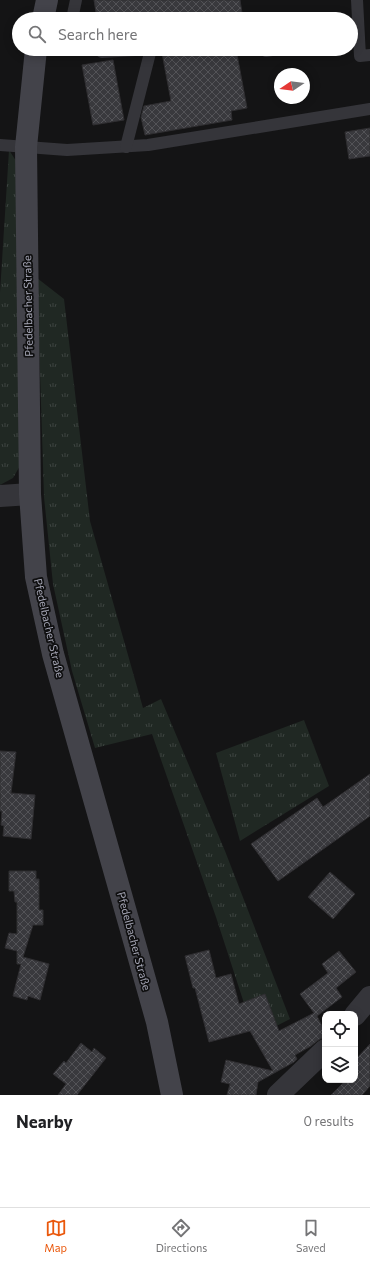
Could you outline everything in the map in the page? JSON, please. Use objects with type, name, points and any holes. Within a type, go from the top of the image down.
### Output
[{"type":"street","points":[[44,12],[47,0]]},
{"type":"street","name":"Pfedelbacher Straße","points":[[35,56],[26,147],[30,494],[36,577],[53,654],[157,1022],[172,1095]]},
{"type":"street","points":[[0,496],[30,494]]},
{"type":"street","points":[[358,1012],[370,998]]},
{"type":"street","points":[[278,1095],[322,1053]]},
{"type":"lane","points":[[73,12],[76,0]]},
{"type":"lane","points":[[356,12],[357,0]]},
{"type":"lane","points":[[358,47],[360,56],[370,55]]},
{"type":"lane","points":[[126,147],[149,56]]},
{"type":"lane","points":[[0,145],[67,150],[148,145],[370,109]]},
{"type":"green space","points":[[9,150],[18,164],[21,464],[13,478],[0,485],[0,293]]},
{"type":"green space","points":[[37,278],[64,299],[90,521],[143,708],[161,699],[225,851],[290,1019],[255,1037],[216,917],[152,734],[95,748],[72,671],[53,584],[44,497]]},
{"type":"green space","points":[[304,720],[329,786],[240,841],[216,753]]},
{"type":"building","points":[[94,0],[240,0],[242,12],[96,12]]},
{"type":"building","points":[[163,56],[237,56],[247,108],[231,111],[232,120],[145,135],[141,117],[144,106],[171,101]]},
{"type":"building","points":[[113,60],[124,120],[93,125],[82,65]]},
{"type":"building","points":[[370,128],[370,156],[349,159],[345,132]]},
{"type":"building","points":[[0,751],[16,752],[11,793],[35,795],[31,839],[3,836],[4,826],[1,825],[2,811],[0,811]]},
{"type":"building","points":[[370,774],[370,816],[278,881],[251,844],[317,798],[323,807]]},
{"type":"building","points":[[9,871],[36,871],[36,879],[39,879],[39,910],[43,910],[43,925],[33,925],[23,957],[49,964],[40,1000],[28,996],[27,1000],[13,996],[21,964],[17,964],[17,951],[5,948],[9,933],[17,934],[17,902],[15,902],[14,891],[9,891]]},
{"type":"building","points":[[330,872],[355,894],[333,919],[308,897]]},
{"type":"building","points":[[209,950],[216,978],[231,974],[239,1004],[265,994],[279,1031],[314,1013],[300,994],[328,973],[322,964],[339,951],[356,972],[336,988],[342,997],[317,1016],[322,1026],[322,1038],[295,1055],[297,1059],[294,1062],[258,1082],[256,1095],[227,1095],[230,1084],[221,1082],[226,1060],[273,1071],[250,1031],[209,1042],[185,956]]},
{"type":"building","points":[[81,1043],[92,1052],[94,1048],[106,1058],[77,1095],[58,1095],[66,1084],[53,1074],[64,1061],[66,1063]]},
{"type":"building","points":[[370,1044],[370,1086],[362,1095],[331,1095],[343,1083],[358,1083],[358,1057]]}]
